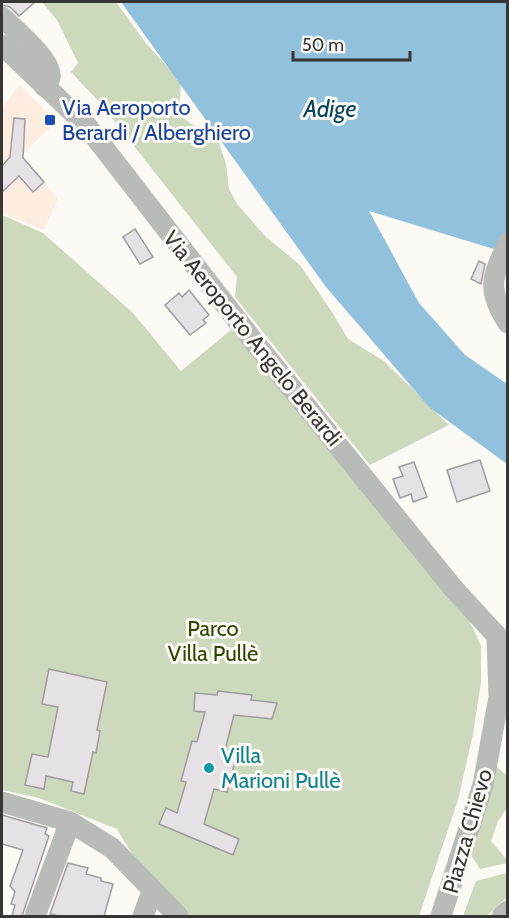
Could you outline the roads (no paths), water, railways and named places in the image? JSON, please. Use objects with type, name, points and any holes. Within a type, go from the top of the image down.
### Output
[{"type":"street","points":[[2,17],[39,53],[49,70],[50,78],[44,86]]},
{"type":"street","name":"Via Aeroporto Angelo Berardi","points":[[2,45],[86,125],[252,338],[453,588],[504,637]]},
{"type":"street","points":[[505,248],[494,276],[494,300],[507,323]]},
{"type":"street","name":"Piazza Chievo","points":[[441,916],[483,785],[499,697],[504,637]]},
{"type":"street","points":[[2,802],[70,822],[112,848],[152,892],[178,916]]},
{"type":"street","points":[[35,916],[70,822]]},
{"type":"street","points":[[142,916],[152,892]]},
{"type":"street","points":[[501,916],[507,911]]},
{"type":"water","name":"Adige","points":[[121,2],[507,2],[507,253],[369,211],[419,303],[465,355],[507,384],[507,464],[429,407],[326,287]]},
{"type":"place","name":"Via Aeroporto Berardi / Alberghiero","points":[[50,120]]},
{"type":"place","name":"Villa Marioni Pullè","points":[[209,768]]},
{"type":"park label","name":"Parco Villa Pullè","points":[[213,640]]}]
